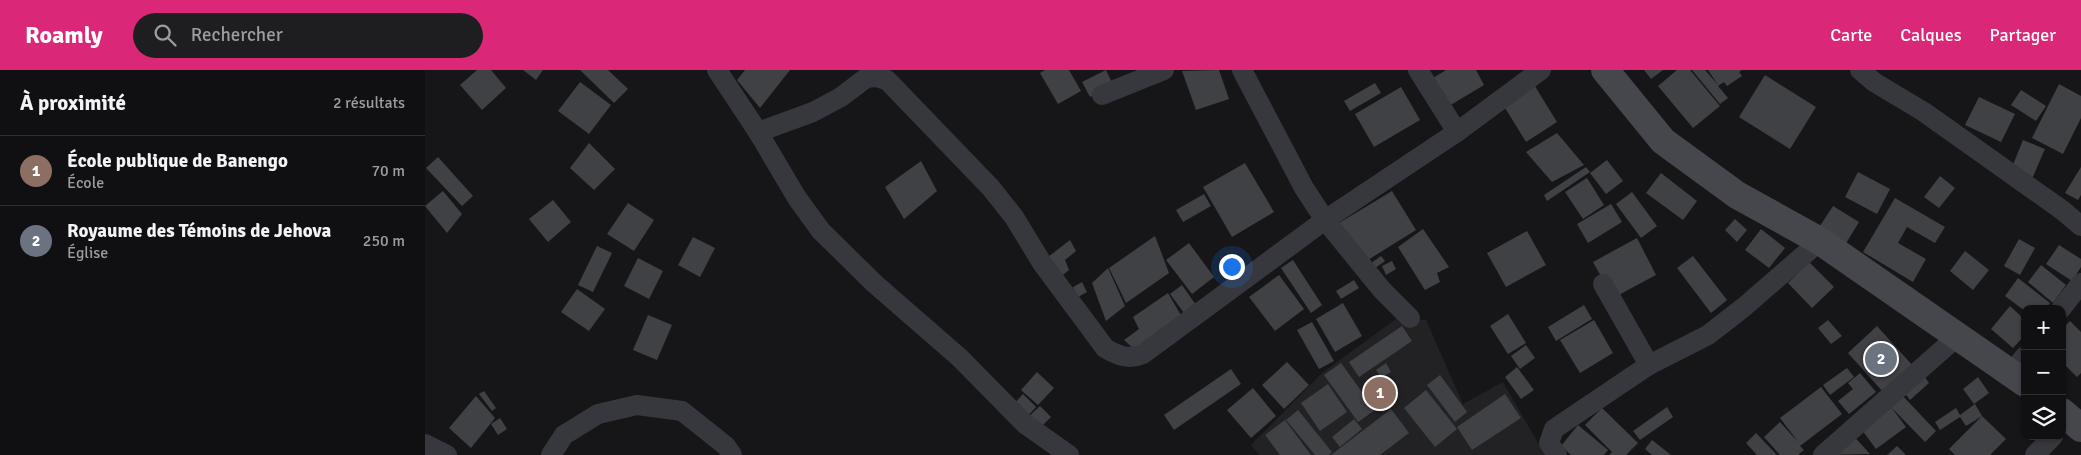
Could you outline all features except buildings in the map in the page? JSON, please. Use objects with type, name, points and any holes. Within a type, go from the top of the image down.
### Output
[{"type":"street","points":[[717,70],[758,132],[797,198],[821,231],[843,255],[960,358],[1025,424],[1069,455]]},
{"type":"street","points":[[1103,95],[1164,70]]},
{"type":"street","points":[[1242,70],[1304,188],[1325,220],[1382,290],[1410,318]]},
{"type":"street","points":[[1418,70],[1457,132]]},
{"type":"street","points":[[758,132],[813,112],[841,97],[866,78],[876,77],[887,80],[991,188],[1014,217],[1042,263],[1105,348],[1116,355],[1135,358],[1325,220],[1457,132],[1541,70]]},
{"type":"street","points":[[1605,70],[1663,141],[1737,195],[1820,241],[1958,336],[2020,370]]},
{"type":"street","points":[[1860,70],[1874,82],[1924,112],[2062,210],[2081,226]]},
{"type":"street","points":[[1557,455],[1549,443],[1554,429],[1649,365],[1708,335],[1744,307],[1820,241]]},
{"type":"street","points":[[2064,305],[2081,283]]},
{"type":"street","points":[[1603,284],[1649,365]]},
{"type":"street","points":[[1823,455],[1958,336]]},
{"type":"street","points":[[551,455],[564,435],[598,414],[637,405],[682,412],[726,452]]},
{"type":"street","points":[[2035,455],[2050,440]]},
{"type":"street","points":[[425,444],[447,455]]},
{"type":"shaded area","points":[[1396,319],[1426,320],[1463,404],[1503,382],[1545,455],[1259,455],[1251,445],[1322,373]]},
{"type":"place","name":"Royaume des Témoins de Jehova","points":[[1881,359]]},
{"type":"place","name":"École publique de Banengo","points":[[1380,393]]}]
